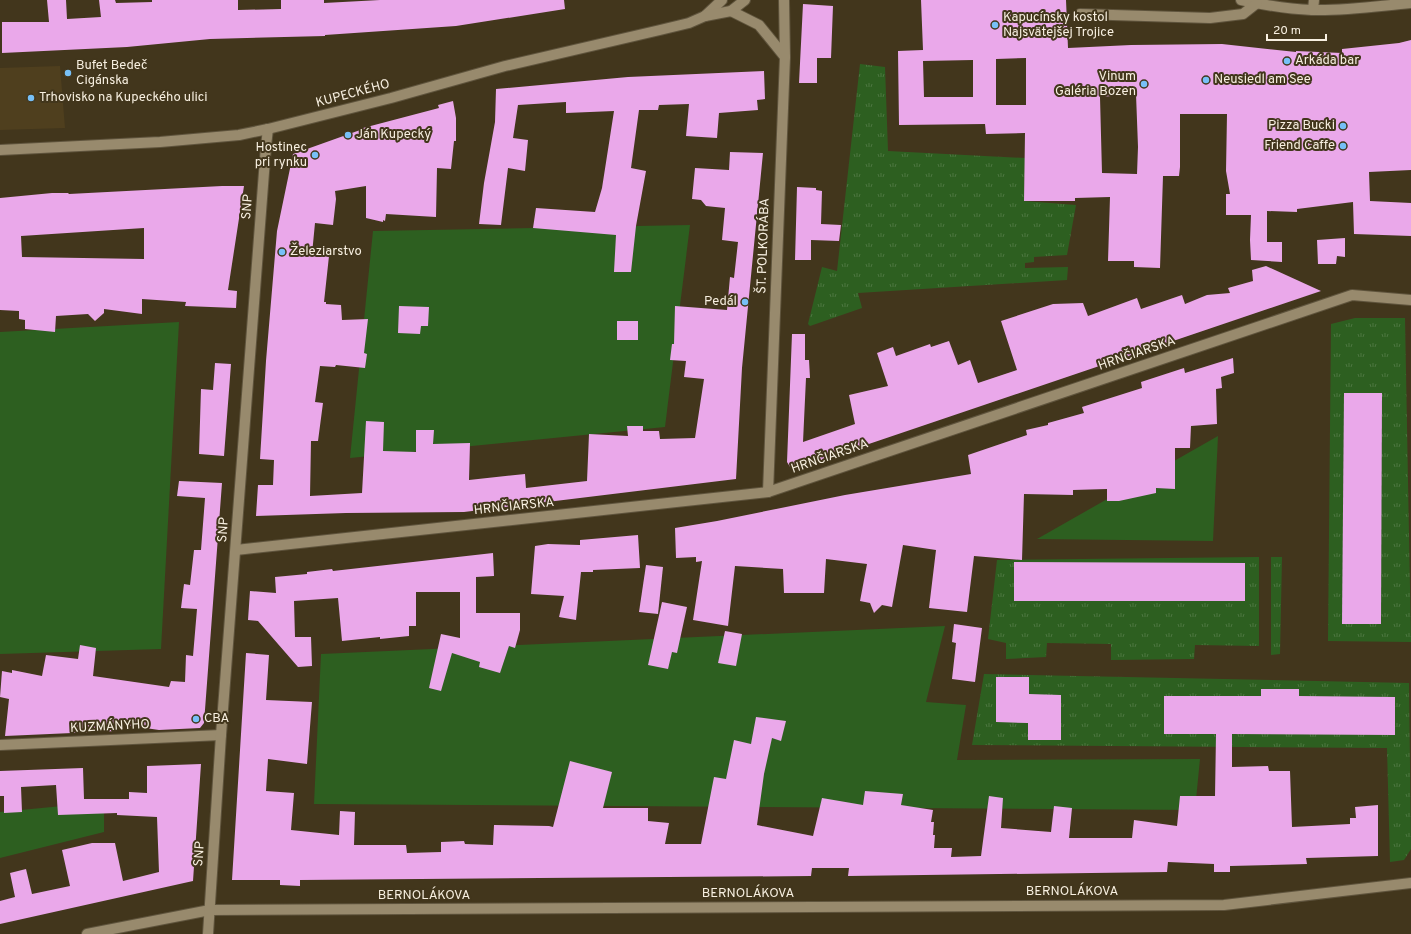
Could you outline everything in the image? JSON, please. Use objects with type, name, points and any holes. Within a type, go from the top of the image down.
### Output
[{"type":"street","name":"KUPECKÉHO","points":[[705,16],[722,0]]},
{"type":"street","name":"KUPECKÉHO","points":[[0,150],[213,138],[268,129],[391,98],[505,66],[660,30],[705,16],[731,11],[745,0]]},
{"type":"street","name":"ŠT. POLKORÁBA","points":[[768,492],[785,57],[784,0]]},
{"type":"street","points":[[1241,0],[1257,3],[1313,5],[1337,10],[1411,3]]},
{"type":"street","points":[[1080,14],[1210,18],[1243,14],[1257,3]]},
{"type":"street","points":[[731,11],[759,25],[785,57]]},
{"type":"street","name":"SNP","points":[[208,934],[221,735],[268,129]]},
{"type":"street","name":"HRNČIARSKA","points":[[236,550],[768,492],[1352,295],[1411,300]]},
{"type":"street","name":"KUZMÁNYHO","points":[[0,745],[221,735]]},
{"type":"street","name":"BERNOLÁKOVA","points":[[87,934],[210,910],[1224,905],[1411,883]]},
{"type":"shaded area","name":"Trhovisko na Kupeckého ulici","points":[[60,66],[65,128],[0,130],[0,68]]},
{"type":"green space","points":[[860,64],[885,67],[888,151],[1025,158],[1024,201],[1076,205],[1067,255],[1034,257],[1034,262],[1025,263],[1025,268],[1068,267],[1067,280],[858,293],[862,308],[810,326],[808,324],[822,267],[837,271]]},
{"type":"green space","points":[[690,225],[665,427],[350,458],[373,231]]},
{"type":"green space","points":[[1355,318],[1405,318],[1411,642],[1328,641],[1331,324]]},
{"type":"green space","points":[[179,322],[161,649],[0,654],[0,332]]},
{"type":"green space","points":[[1218,436],[1213,541],[1037,539]]},
{"type":"green space","points":[[1259,557],[1259,646],[1195,645],[1194,659],[1111,660],[1111,644],[1047,643],[1046,657],[1006,659],[1006,643],[988,639],[997,560]]},
{"type":"green space","points":[[1271,557],[1282,557],[1280,654],[1271,655]]},
{"type":"green space","points":[[945,626],[926,702],[966,705],[957,760],[1200,759],[1195,810],[314,804],[321,654]]},
{"type":"green space","points":[[984,674],[1409,683],[1411,849],[1404,860],[1390,862],[1387,748],[972,745]]},
{"type":"green space","points":[[104,802],[104,832],[0,858],[0,812]]},
{"type":"building","points":[[47,0],[66,0],[67,19],[101,17],[99,0],[115,0],[116,3],[152,2],[152,0],[238,0],[238,10],[281,9],[281,0],[324,0],[324,3],[380,0],[564,0],[565,9],[456,26],[325,36],[210,39],[127,47],[2,53],[2,22],[49,22]]},
{"type":"building","points":[[921,0],[1066,0],[1068,48],[1131,45],[1222,44],[1296,52],[1342,53],[1342,49],[1399,43],[1411,40],[1411,170],[1369,172],[1370,201],[1411,203],[1411,236],[1354,234],[1353,202],[1297,209],[1297,212],[1267,211],[1267,242],[1282,242],[1282,262],[1251,260],[1251,215],[1226,215],[1226,194],[1230,194],[1226,171],[1227,114],[1180,114],[1179,176],[1163,176],[1160,268],[1134,267],[1134,261],[1108,261],[1110,197],[1075,198],[1075,201],[1024,201],[1025,133],[986,134],[985,124],[899,125],[898,51],[923,50]],"holes":[[[1026,58],[1026,105],[996,105],[996,59]],[[973,60],[973,97],[924,97],[923,61]],[[1136,94],[1138,147],[1137,174],[1102,173],[1100,97]]]},
{"type":"building","points":[[803,4],[833,6],[831,58],[817,58],[817,83],[799,83]]},
{"type":"building","points":[[764,71],[765,99],[757,100],[758,110],[719,113],[717,138],[686,136],[689,104],[659,105],[658,110],[639,110],[631,168],[646,171],[636,226],[631,272],[614,272],[616,235],[533,228],[536,208],[595,212],[602,188],[614,111],[566,113],[566,102],[518,105],[513,138],[528,140],[525,171],[508,168],[501,225],[479,224],[484,183],[495,122],[496,89],[628,77]]},
{"type":"building","points":[[453,101],[456,118],[456,141],[454,141],[451,169],[437,168],[436,217],[386,214],[385,221],[383,220],[383,222],[366,218],[366,186],[335,191],[336,199],[333,225],[315,223],[312,254],[329,256],[324,302],[326,302],[326,304],[341,305],[342,320],[368,319],[364,353],[367,354],[365,368],[336,365],[335,367],[320,366],[315,402],[323,403],[318,441],[311,441],[310,496],[362,493],[366,421],[384,422],[383,451],[416,452],[416,430],[434,430],[433,444],[470,443],[469,480],[525,474],[526,488],[587,481],[589,434],[628,436],[627,426],[643,426],[643,431],[659,431],[660,439],[695,438],[704,379],[684,377],[686,361],[670,360],[672,344],[674,344],[675,306],[727,310],[730,277],[734,278],[738,242],[722,240],[725,208],[706,206],[701,200],[692,199],[695,168],[729,170],[730,152],[763,153],[742,368],[736,479],[464,512],[346,513],[256,516],[258,485],[273,485],[274,460],[260,459],[266,361],[277,231],[293,154],[363,128],[439,108],[438,105]]},
{"type":"building","points":[[244,186],[228,290],[237,291],[236,308],[185,306],[186,302],[142,299],[142,314],[104,309],[104,313],[95,321],[88,314],[56,316],[55,332],[25,329],[25,320],[19,319],[19,311],[0,310],[0,198],[52,193],[69,194]],"holes":[[[144,228],[144,259],[22,257],[21,236]]]},
{"type":"building","points":[[797,187],[816,188],[816,190],[822,191],[821,224],[841,225],[839,241],[811,240],[811,260],[795,260]]},
{"type":"building","points":[[1345,238],[1345,257],[1337,256],[1336,264],[1318,264],[1317,240]]},
{"type":"building","points":[[1266,266],[1321,291],[792,470],[787,462],[792,334],[805,334],[805,360],[809,360],[810,378],[806,378],[803,442],[855,424],[849,395],[888,386],[877,353],[893,347],[896,356],[930,344],[931,347],[949,341],[958,365],[970,360],[978,383],[1017,370],[1001,321],[1053,304],[1083,303],[1088,316],[1137,298],[1141,309],[1182,295],[1185,304],[1207,295],[1230,293],[1228,288],[1253,281],[1252,270]]},
{"type":"building","points":[[399,306],[429,307],[428,326],[421,326],[420,334],[398,333]]},
{"type":"building","points":[[617,321],[638,321],[638,340],[617,340]]},
{"type":"building","points":[[1233,358],[1234,373],[1221,377],[1222,388],[1216,389],[1217,424],[1191,426],[1190,448],[1175,448],[1175,489],[1156,488],[1156,493],[1119,501],[1107,501],[1107,489],[1073,490],[1073,495],[1024,494],[1022,560],[974,556],[967,612],[929,608],[936,550],[903,545],[892,607],[882,605],[874,613],[870,603],[860,601],[867,564],[826,559],[824,593],[784,593],[783,569],[735,566],[728,626],[693,620],[702,561],[696,562],[696,557],[676,558],[675,528],[845,495],[971,474],[968,455],[1027,435],[1026,430],[1048,425],[1048,423],[1084,413],[1082,407],[1142,388],[1141,382],[1184,368],[1185,373]]},
{"type":"building","points":[[215,363],[231,364],[224,456],[199,454],[201,389],[213,390]]},
{"type":"building","points":[[1344,393],[1382,393],[1381,624],[1342,624]]},
{"type":"building","points":[[179,481],[222,483],[204,723],[200,728],[159,730],[118,724],[117,731],[5,736],[9,699],[0,697],[2,671],[12,673],[12,670],[42,676],[46,655],[78,659],[80,645],[96,648],[93,676],[169,687],[171,681],[185,682],[186,655],[193,656],[197,609],[181,608],[184,584],[190,585],[194,550],[201,550],[205,498],[177,496]]},
{"type":"building","points":[[638,535],[640,568],[581,572],[576,620],[559,617],[564,596],[531,594],[535,546],[548,544],[580,545],[580,540]]},
{"type":"building","points":[[493,553],[494,576],[476,577],[476,613],[520,613],[520,630],[515,648],[509,646],[500,673],[479,667],[480,662],[452,653],[441,691],[429,688],[441,634],[460,638],[460,592],[416,592],[416,626],[409,626],[409,636],[380,639],[380,637],[342,641],[338,598],[294,601],[295,637],[311,637],[312,666],[298,667],[258,621],[248,620],[250,591],[276,593],[275,577],[307,574],[307,572],[332,569],[333,571]]},
{"type":"building","points":[[1014,562],[1245,563],[1245,601],[1014,601]]},
{"type":"building","points":[[646,565],[663,567],[658,614],[639,612]]},
{"type":"building","points":[[662,602],[687,607],[677,653],[672,652],[668,669],[648,665]]},
{"type":"building","points":[[954,624],[982,628],[975,682],[952,679],[956,643],[952,642]]},
{"type":"building","points":[[725,631],[742,634],[736,666],[718,663]]},
{"type":"building","points":[[246,653],[269,655],[266,700],[312,702],[307,764],[268,759],[266,791],[294,793],[291,830],[339,835],[340,811],[355,812],[354,845],[406,845],[407,853],[441,852],[441,842],[464,841],[465,844],[493,845],[494,825],[553,827],[570,761],[612,772],[603,808],[648,808],[648,821],[669,823],[665,844],[701,844],[714,777],[726,779],[734,740],[751,744],[756,717],[786,721],[781,741],[772,738],[764,774],[757,825],[813,836],[822,798],[863,805],[865,791],[903,794],[901,805],[933,810],[931,822],[934,822],[934,848],[952,848],[951,857],[981,856],[989,796],[1003,798],[1001,828],[1051,832],[1054,806],[1072,808],[1069,838],[1132,838],[1134,820],[1177,826],[1180,796],[1215,796],[1216,734],[1164,734],[1164,696],[1261,696],[1261,689],[1299,689],[1299,696],[1395,697],[1395,735],[1232,734],[1232,767],[1268,766],[1269,771],[1290,771],[1292,827],[1350,824],[1350,818],[1356,818],[1355,807],[1378,805],[1378,856],[1306,858],[1307,864],[1230,866],[1230,872],[1214,872],[1214,864],[1168,862],[1167,872],[848,876],[849,868],[812,868],[811,876],[300,880],[300,886],[280,885],[280,880],[232,880]]},
{"type":"building","points":[[996,677],[1029,677],[1029,694],[1061,695],[1061,740],[1028,740],[1028,723],[996,722]]},
{"type":"building","points":[[201,764],[193,881],[0,924],[0,901],[15,897],[10,873],[26,869],[32,894],[70,886],[62,850],[92,843],[115,843],[123,881],[159,872],[157,817],[117,815],[117,813],[58,815],[56,785],[21,787],[22,812],[4,813],[4,796],[0,796],[0,771],[83,768],[84,799],[129,799],[129,792],[147,793],[147,766]]},
{"type":"place","name":"Kapucínsky kostol Najsvätejšej Trojice","points":[[995,25]]},
{"type":"place","name":"Arkáda bar","points":[[1287,61]]},
{"type":"place","name":"Bufet Bedeč Cigánska","points":[[68,73]]},
{"type":"place","name":"Neusiedl am See","points":[[1206,80]]},
{"type":"place","name":"Vinum Galéria Bozen","points":[[1144,84]]},
{"type":"place","name":"Trhovisko na Kupeckého ulici","points":[[31,98]]},
{"type":"place","name":"Pizza Bucki","points":[[1343,126]]},
{"type":"place","name":"Ján Kupecký","points":[[348,135]]},
{"type":"place","name":"Friend Caffe","points":[[1343,146]]},
{"type":"place","name":"Hostinec pri rynku","points":[[315,155]]},
{"type":"place","name":"Železiarstvo","points":[[282,252]]},
{"type":"place","name":"Pedál","points":[[745,302]]},
{"type":"place","name":"CBA","points":[[196,719]]}]
